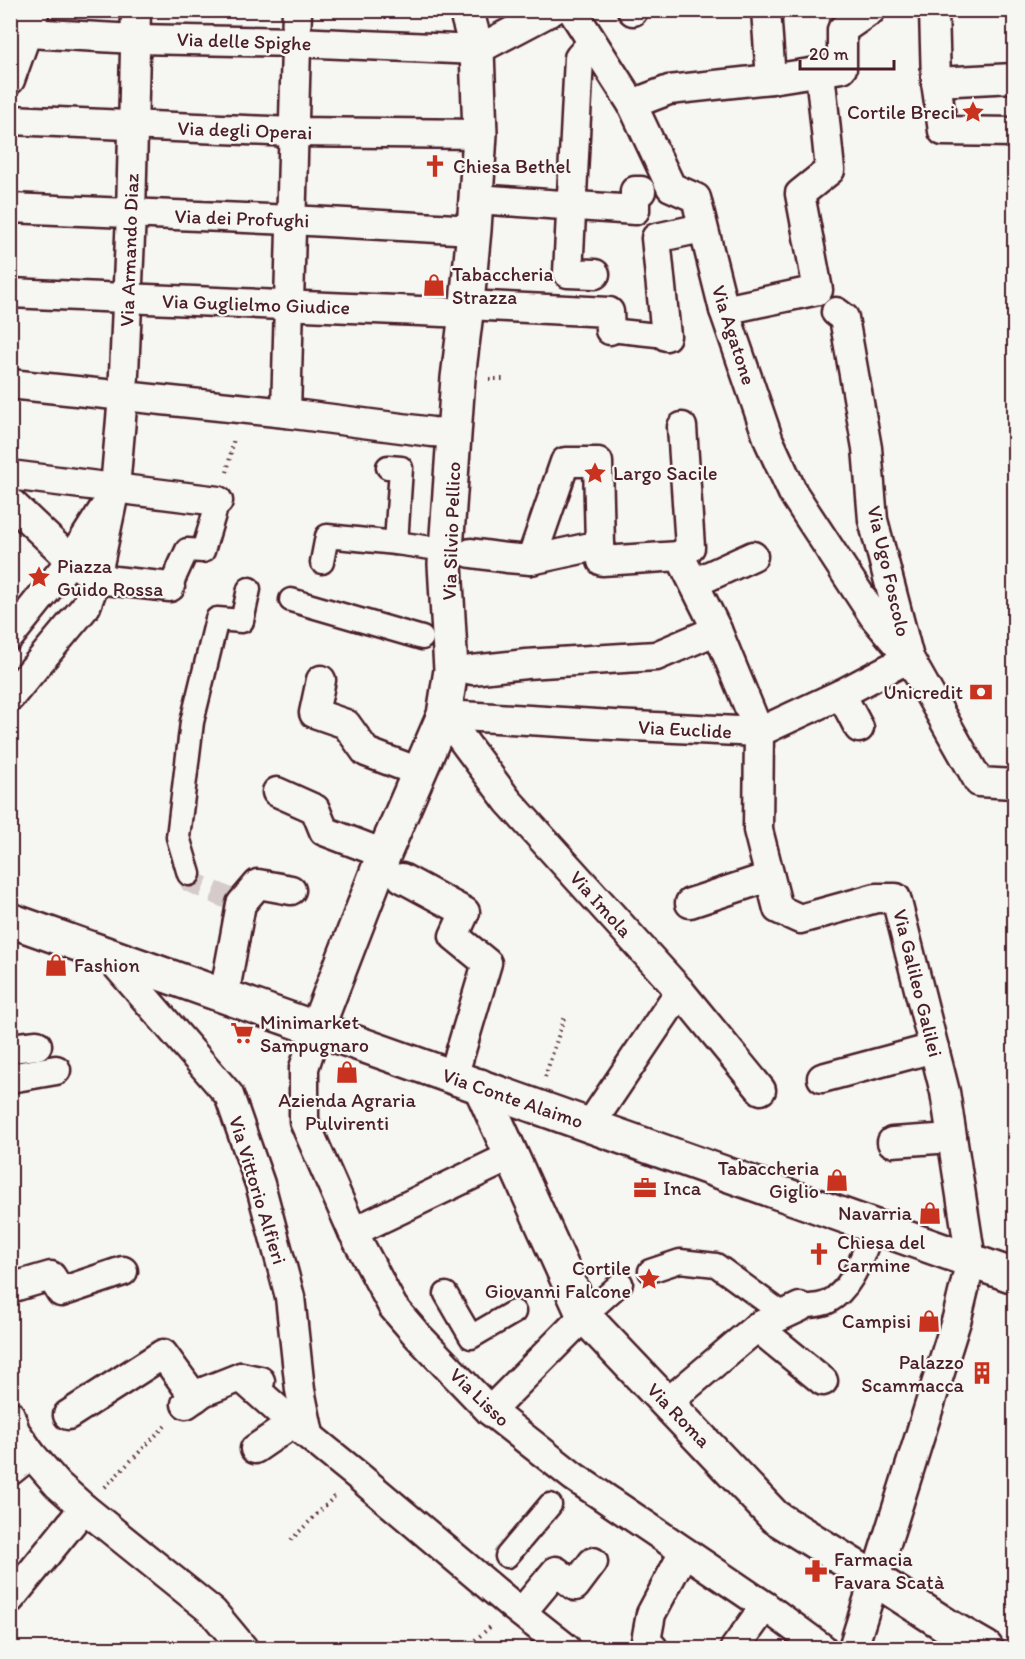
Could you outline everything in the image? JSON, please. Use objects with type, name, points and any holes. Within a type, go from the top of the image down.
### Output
[{"type":"street","name":"Via Armando Diaz","points":[[10,697],[86,606],[96,579],[115,488],[128,299],[136,10]]},
{"type":"street","points":[[286,413],[297,10]]},
{"type":"street","name":"Via Silvio Pellico","points":[[317,1028],[393,866],[419,772],[444,714],[451,670],[446,564],[459,552],[455,433],[480,134],[477,50],[466,10]]},
{"type":"street","points":[[477,50],[553,10]]},
{"type":"street","name":"Via Agatone","points":[[572,10],[632,104],[671,187],[696,198],[724,310],[769,441],[793,493],[875,618],[909,658]]},
{"type":"street","points":[[766,10],[771,79]]},
{"type":"street","points":[[632,104],[669,90],[771,79],[842,68],[842,30],[871,10]]},
{"type":"street","points":[[934,10],[936,82],[943,130],[1014,132]]},
{"type":"street","name":"Via delle Spighe","points":[[25,25],[135,39],[296,42],[477,50]]},
{"type":"street","points":[[10,80],[25,25]]},
{"type":"street","points":[[592,44],[579,58],[568,273],[596,274]]},
{"type":"street","points":[[724,310],[818,290],[800,194],[830,170],[820,72]]},
{"type":"street","points":[[936,82],[1014,78]]},
{"type":"street","name":"Via degli Operai","points":[[10,120],[293,132],[480,134]]},
{"type":"street","name":"Via dei Profughi","points":[[10,208],[291,220],[475,215],[571,206],[635,210],[635,191],[641,191]]},
{"type":"street","points":[[610,330],[666,336],[656,238],[702,228]]},
{"type":"street","name":"Via Guglielmo Giudice","points":[[10,293],[289,306],[609,312],[610,330]]},
{"type":"street","name":"Via Ugo Foscolo","points":[[836,312],[844,318],[867,448],[873,520],[909,658],[979,782],[1014,784]]},
{"type":"street","points":[[10,384],[455,433]]},
{"type":"street","points":[[322,562],[327,536],[531,560],[601,553],[680,556],[690,547],[682,427]]},
{"type":"street","points":[[531,560],[566,462],[598,462],[601,553]]},
{"type":"street","points":[[388,466],[401,468],[396,543]]},
{"type":"street","points":[[10,475],[218,501],[203,551],[187,550],[170,587],[96,579],[71,560],[10,502]]},
{"type":"street","points":[[10,636],[71,560],[115,488]]},
{"type":"street","points":[[694,583],[753,555]]},
{"type":"street","points":[[680,556],[717,630],[759,732]]},
{"type":"street","points":[[189,874],[178,837],[192,722],[217,619],[242,621],[249,589]]},
{"type":"street","points":[[291,600],[423,638]]},
{"type":"street","points":[[472,670],[526,664],[656,656],[717,630]]},
{"type":"street","name":"Via Euclide","points":[[444,714],[759,732],[841,694],[909,658]]},
{"type":"street","points":[[321,680],[314,713],[346,724],[366,752],[419,772]]},
{"type":"street","points":[[841,694],[859,728]]},
{"type":"street","name":"Via Imola","points":[[444,714],[508,801],[680,991],[761,1090]]},
{"type":"street","name":"Via Galileo Galilei","points":[[759,732],[758,831],[778,909],[800,919],[876,898],[896,898],[945,1092],[971,1260]]},
{"type":"street","points":[[277,792],[315,809],[324,831],[393,866],[465,912],[454,936],[487,963],[466,1081]]},
{"type":"street","points":[[690,903],[769,877]]},
{"type":"street","points":[[224,996],[235,902],[258,884],[291,890]]},
{"type":"street","name":"Via Conte Alaimo","points":[[10,920],[1014,1275]]},
{"type":"street","name":"Via Vittorio Alfieri","points":[[106,953],[229,1095],[260,1184],[290,1297],[300,1390],[301,1429]]},
{"type":"street","points":[[590,1125],[680,991]]},
{"type":"street","name":"Via Lisso","points":[[317,1028],[304,1068],[304,1121],[353,1232],[393,1307],[490,1411],[574,1477],[765,1606],[822,1648]]},
{"type":"street","points":[[822,1078],[934,1048]]},
{"type":"street","points":[[10,1078],[56,1070]]},
{"type":"street","name":"Via Roma","points":[[466,1081],[511,1156],[584,1316],[775,1517],[875,1579],[942,1637],[986,1648]]},
{"type":"street","points":[[892,1142],[952,1138]]},
{"type":"street","points":[[353,1232],[511,1156]]},
{"type":"street","points":[[667,1402],[757,1327],[792,1311],[827,1303],[846,1287],[874,1226]]},
{"type":"street","points":[[853,1648],[957,1318],[971,1260]]},
{"type":"street","points":[[650,1271],[680,1261],[716,1265],[792,1311]]},
{"type":"street","points":[[10,1288],[51,1276],[61,1292],[123,1271]]},
{"type":"street","points":[[490,1411],[584,1316],[621,1283]]},
{"type":"street","points":[[446,1294],[471,1337],[514,1312]]},
{"type":"street","points":[[757,1327],[823,1382]]},
{"type":"street","points":[[68,1415],[163,1354],[190,1401],[203,1392],[241,1377],[300,1390]]},
{"type":"street","points":[[241,1377],[514,1607],[567,1648]]},
{"type":"street","points":[[10,1415],[21,1462],[58,1485],[213,1612],[243,1648]]},
{"type":"street","points":[[255,1449],[301,1429]]},
{"type":"street","points":[[507,1556],[550,1505]]},
{"type":"street","points":[[10,1599],[84,1508]]},
{"type":"street","points":[[653,1648],[646,1641],[651,1614],[684,1552]]},
{"type":"street","points":[[522,1612],[556,1571],[574,1586],[593,1562]]},
{"type":"street","points":[[735,1648],[765,1606]]},
{"type":"path","points":[[218,501],[229,463],[240,408]]},
{"type":"path","points":[[535,1106],[564,1018]]},
{"type":"path","points":[[84,1508],[190,1401]]},
{"type":"path","points":[[291,1540],[357,1474]]},
{"type":"tunnel","points":[[189,874],[191,882],[230,899]]},
{"type":"place","name":"Cortile Breci","points":[[973,112]]},
{"type":"place","name":"Chiesa Bethel","points":[[435,166]]},
{"type":"place","name":"Tabaccheria Strazza","points":[[434,285]]},
{"type":"place","name":"Largo Sacile","points":[[595,473]]},
{"type":"place","name":"Piazza Guido Rossa","points":[[39,577]]},
{"type":"place","name":"Unicredit","points":[[981,692]]},
{"type":"place","name":"Fashion","points":[[56,965]]},
{"type":"place","name":"Minimarket Sampugnaro","points":[[242,1033]]},
{"type":"place","name":"Azienda Agraria Pulvirenti","points":[[347,1072]]},
{"type":"place","name":"Tabaccheria Giglio","points":[[837,1180]]},
{"type":"place","name":"Inca","points":[[645,1188]]},
{"type":"place","name":"Navarria","points":[[930,1213]]},
{"type":"place","name":"Chiesa del Carmine","points":[[819,1254]]},
{"type":"place","name":"Cortile Giovanni Falcone","points":[[649,1279]]},
{"type":"place","name":"Campisi","points":[[929,1321]]},
{"type":"place","name":"Palazzo Scammacca","points":[[982,1373]]},
{"type":"place","name":"Farmacia Favara Scatà","points":[[816,1571]]}]
